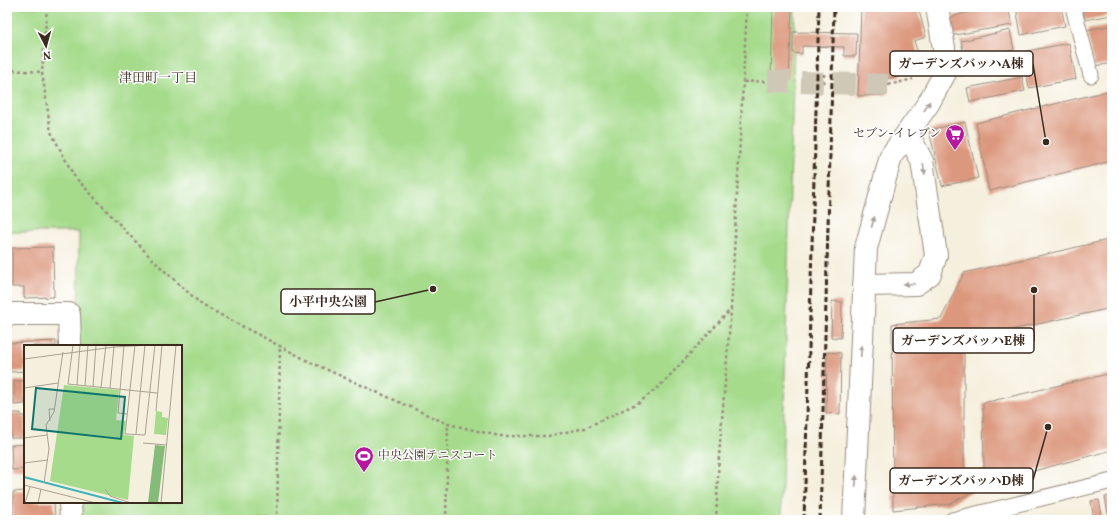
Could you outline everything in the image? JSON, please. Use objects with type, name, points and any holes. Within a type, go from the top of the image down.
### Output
[{"type":"street","points":[[854,520],[866,248],[891,156],[928,104],[946,71],[944,48],[937,7]]},
{"type":"street","points":[[864,285],[916,284],[930,274],[936,255],[922,161],[908,134]]},
{"type":"street","points":[[7,314],[69,314],[70,345]]},
{"type":"street","points":[[70,503],[70,520]]},
{"type":"lane","points":[[1073,7],[1091,75]]},
{"type":"lane","points":[[952,520],[1112,481]]},
{"type":"path","points":[[47,7],[42,72],[51,132],[74,176],[154,261],[202,305],[312,363],[448,424],[499,436],[548,436],[585,428],[640,402],[664,382],[731,309]]},
{"type":"path","points":[[716,520],[719,456],[731,309],[747,7]]},
{"type":"path","points":[[7,70],[42,72]]},
{"type":"path","points":[[824,71],[824,83]]},
{"type":"path","points":[[744,82],[768,81]]},
{"type":"path","points":[[277,520],[280,345]]},
{"type":"path","points":[[446,520],[448,424]]},
{"type":"green space","points":[[7,7],[795,7],[781,520],[78,520],[78,503],[182,503],[182,345],[78,345],[79,232],[7,232]]},
{"type":"building","points":[[792,7],[789,79],[771,79],[773,8]]},
{"type":"building","points":[[861,7],[918,7],[926,37],[914,41],[918,53],[901,55],[900,77],[887,78],[887,95],[858,96]]},
{"type":"building","points":[[954,7],[971,7],[955,12]]},
{"type":"building","points":[[987,7],[1008,7],[1012,25],[949,36],[947,18]]},
{"type":"building","points":[[1016,7],[1061,7],[1065,26],[1021,35]]},
{"type":"building","points":[[1083,7],[1112,7],[1112,15],[1085,20]]},
{"type":"building","points":[[1109,26],[1112,35],[1112,71],[1110,72],[1108,64],[1094,66],[1087,30]]},
{"type":"building","points":[[1010,30],[1014,50],[1006,51],[1009,65],[960,76],[958,66],[966,64],[961,41]]},
{"type":"building","points":[[793,32],[857,33],[856,56],[844,56],[844,47],[802,46],[802,54],[793,53]]},
{"type":"building","points":[[1069,43],[1076,79],[1029,88],[1022,52]]},
{"type":"building","points":[[1022,77],[1025,91],[970,102],[967,88]]},
{"type":"building","points":[[1112,90],[1112,161],[989,191],[976,123]]},
{"type":"building","points":[[965,122],[978,178],[942,186],[929,130]]},
{"type":"building","points":[[1112,239],[1112,308],[964,340],[964,479],[984,469],[983,403],[1112,373],[1112,450],[985,484],[950,504],[893,510],[892,324],[941,319],[964,273]]},
{"type":"building","points":[[7,242],[9,242],[8,297],[7,297]]},
{"type":"building","points":[[53,247],[54,297],[24,298],[24,287],[12,287],[12,248]]},
{"type":"building","points":[[832,301],[842,302],[841,338],[831,337]]},
{"type":"building","points":[[56,341],[56,345],[24,345],[24,371],[10,372],[9,343]]},
{"type":"building","points":[[827,352],[841,353],[840,414],[826,413]]},
{"type":"building","points":[[14,381],[24,381],[24,404],[14,405]]},
{"type":"building","points":[[10,413],[21,413],[21,416],[24,416],[24,438],[11,438]]},
{"type":"building","points":[[24,444],[24,469],[12,470],[11,445]]},
{"type":"building","points":[[24,491],[24,503],[54,503],[55,518],[13,519],[13,492]]},
{"type":"building","points":[[1112,496],[1112,520],[1109,520],[1105,497]]},
{"type":"building","points":[[1099,500],[1103,520],[1094,520],[1091,501]]},
{"type":"tunnel","points":[[768,81],[888,85]]},
{"type":"railway","points":[[804,520],[819,7]]},
{"type":"railway","points":[[820,520],[834,7]]},
{"type":"place","name":"ガーデンズバッハA棟","points":[[1046,142]]},
{"type":"place","name":"セブン-イレブン","points":[[955,151]]},
{"type":"place","name":"小平中央公園","points":[[433,289]]},
{"type":"place","name":"ガーデンズバッハE棟","points":[[1034,290]]},
{"type":"place","name":"ガーデンズバッハD棟","points":[[1048,427]]},
{"type":"place","name":"中央公園テニスコート","points":[[364,473]]},
{"type":"district","name":"津田町一丁目","points":[[158,79]]}]
